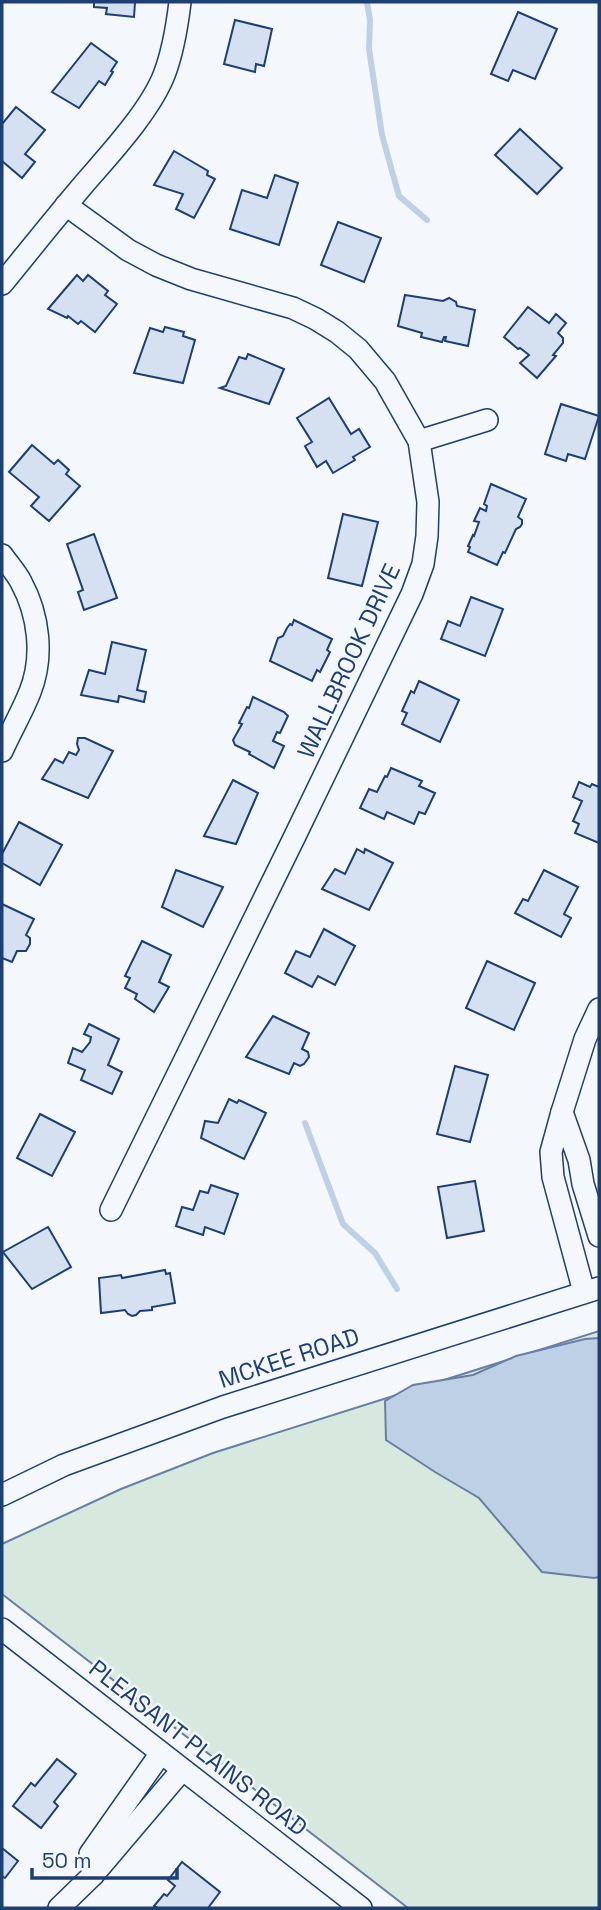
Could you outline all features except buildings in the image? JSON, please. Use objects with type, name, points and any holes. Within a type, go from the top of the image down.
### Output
[{"type":"street","points":[[2,284],[117,145],[155,94],[169,60],[180,2]]},
{"type":"street","name":"WALLBROOK DRIVE","points":[[66,205],[128,250],[156,265],[191,279],[293,308],[338,332],[358,349],[385,381],[419,441],[428,502],[423,564],[412,594],[111,1210]]},
{"type":"street","points":[[419,441],[487,420]]},
{"type":"street","points":[[2,555],[20,581],[33,611],[38,639],[37,667],[31,691],[2,751]]},
{"type":"street","points":[[592,1290],[553,1177],[551,1153],[585,1040],[599,1009]]},
{"type":"street","points":[[562,1112],[579,1160],[583,1184],[599,1236]]},
{"type":"street","name":"MCKEE ROAD","points":[[2,1495],[64,1465],[223,1407],[592,1290]]},
{"type":"street","name":"PLEASANT PLAINS ROAD","points":[[2,1629],[361,1908]]},
{"type":"street","points":[[93,1875],[90,1854],[161,1753]]},
{"type":"street","points":[[58,1908],[93,1875],[182,1770]]},
{"type":"shaded area","points":[[599,1331],[599,1908],[408,1908],[2,1594],[2,1544],[121,1489],[213,1453]]},
{"type":"water","points":[[599,1338],[599,1577],[542,1572],[479,1498],[386,1440],[385,1401],[413,1385],[473,1375],[516,1356]]},
{"type":"waterway","points":[[367,2],[370,20],[369,49],[382,135],[399,196],[427,220]]},
{"type":"waterway","points":[[305,1123],[343,1224],[375,1253],[397,1289]]}]
